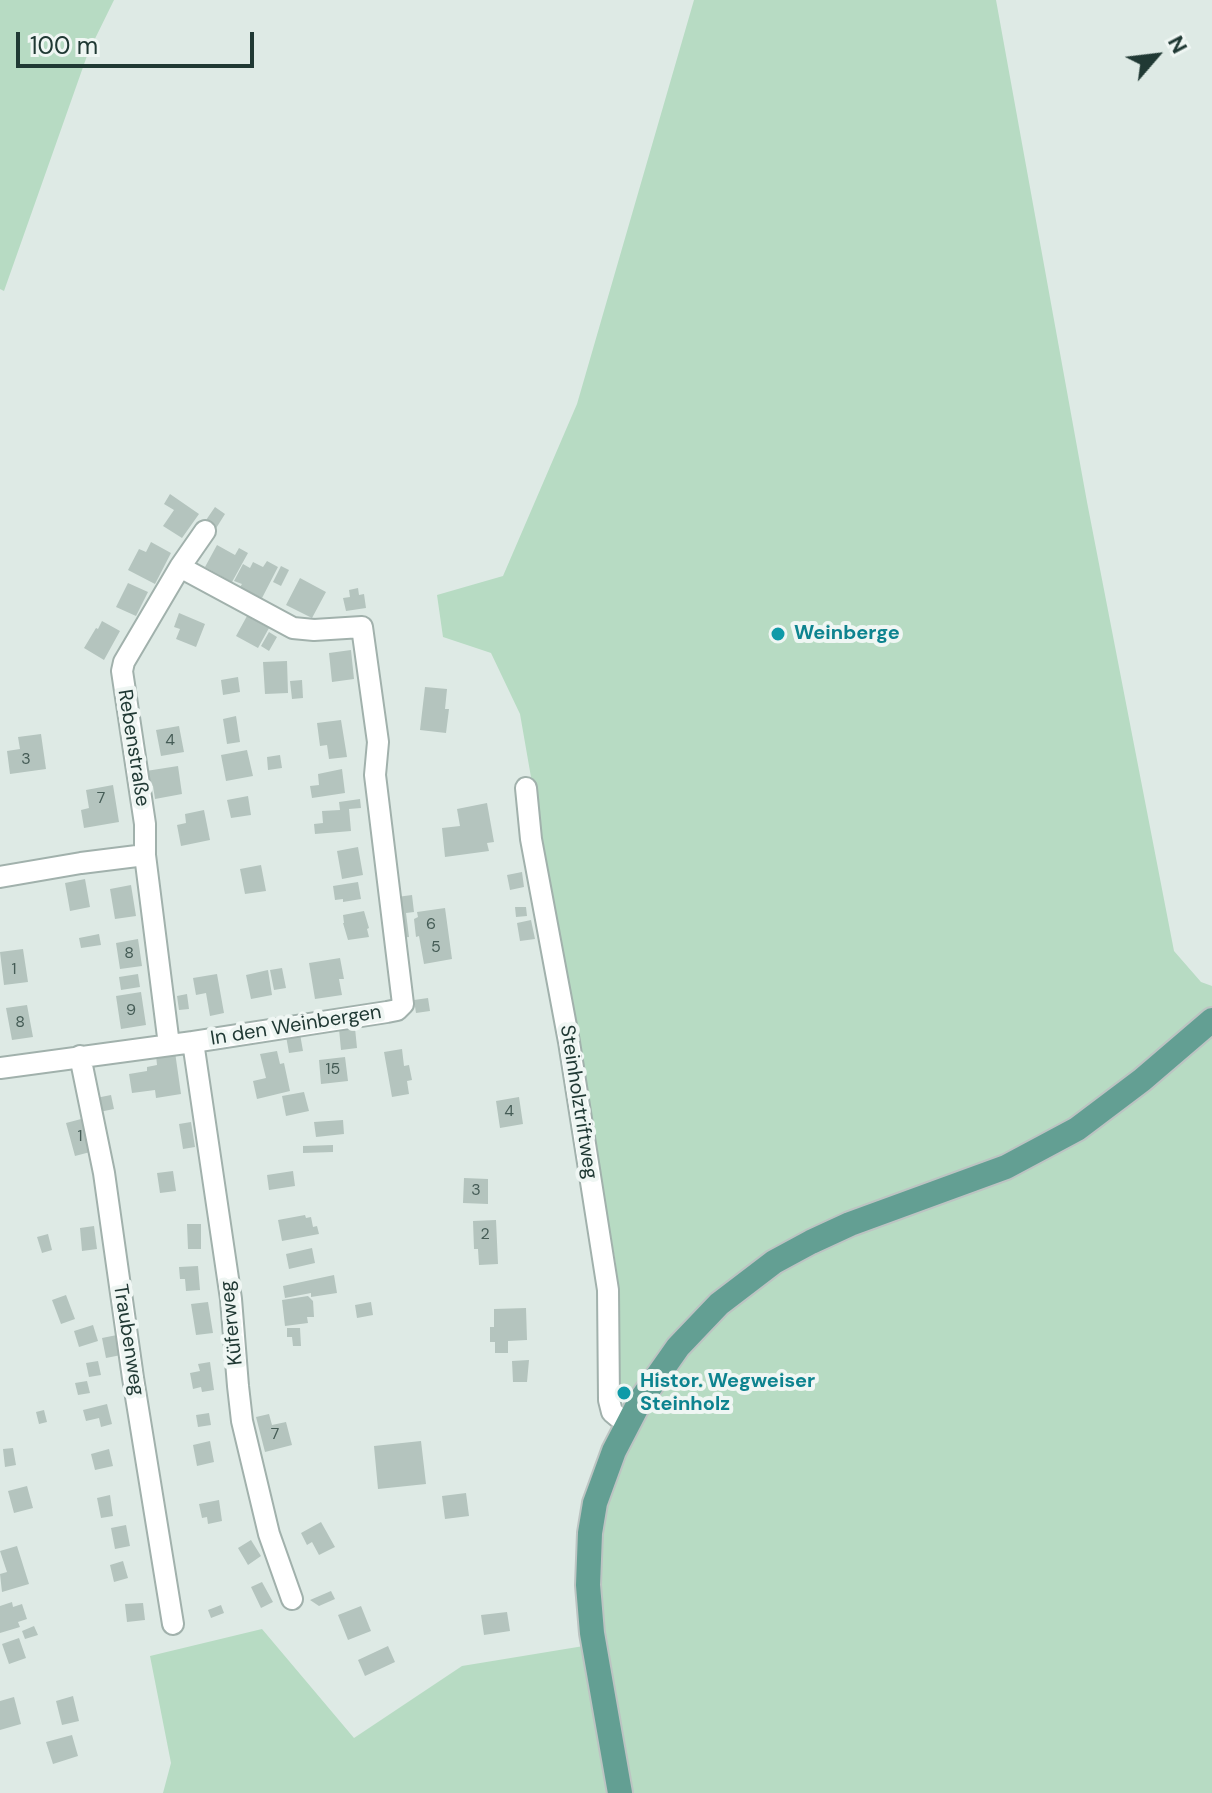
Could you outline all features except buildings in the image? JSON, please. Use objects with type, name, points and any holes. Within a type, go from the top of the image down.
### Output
[{"type":"main road","points":[[620,1793],[592,1633],[588,1551],[602,1481],[614,1451],[640,1401],[667,1361],[690,1332],[733,1293],[774,1262],[850,1224],[1006,1167],[1058,1141],[1099,1114],[1212,1020]]},
{"type":"street","name":"Rebenstraße","points":[[169,1045],[145,855],[145,824],[122,671],[124,662],[180,567],[205,531]]},
{"type":"street","name":"In den Weinbergen","points":[[0,1068],[394,1011],[403,1004],[375,775],[378,742],[362,627],[293,628],[180,567]]},
{"type":"street","name":"Steinholztriftweg","points":[[526,788],[531,839],[569,1042],[608,1290],[609,1400],[612,1412],[618,1417]]},
{"type":"street","points":[[0,877],[145,855]]},
{"type":"street","name":"Küferweg","points":[[193,1042],[231,1299],[244,1432],[269,1534],[292,1599]]},
{"type":"street","name":"Traubenweg","points":[[80,1056],[104,1173],[173,1624]]},
{"type":"green space","points":[[0,0],[114,0],[88,53],[4,291],[0,289]]},
{"type":"green space","points":[[694,0],[996,0],[1087,502],[1174,951],[1201,982],[1212,986],[1212,1793],[163,1793],[171,1763],[150,1656],[262,1629],[354,1738],[462,1666],[602,1643],[596,1584],[607,1487],[643,1410],[618,1396],[616,1265],[520,714],[491,653],[443,637],[437,595],[503,576],[577,404]]},
{"type":"place","name":"Weinberge","points":[[778,634]]},
{"type":"place","name":"Histor. Wegweiser Steinholz","points":[[624,1393]]}]
